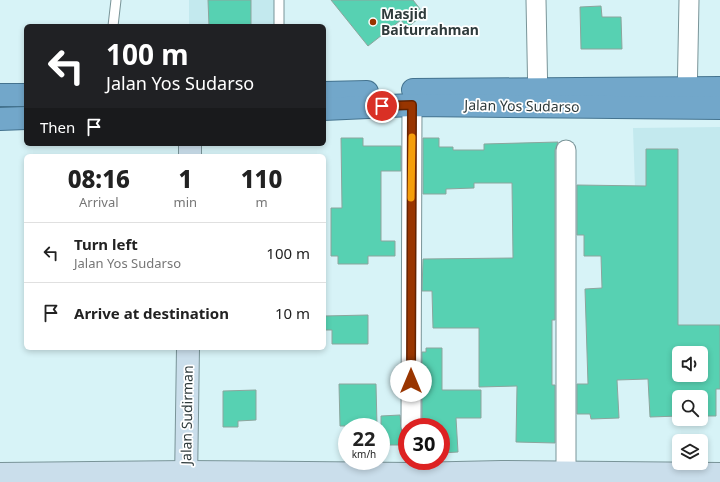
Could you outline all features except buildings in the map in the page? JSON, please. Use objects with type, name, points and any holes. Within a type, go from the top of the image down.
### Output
[{"type":"highway","name":"Jalan Yos Sudarso","points":[[326,93],[538,98],[687,97],[720,88]]},
{"type":"highway","points":[[0,95],[24,95]]},
{"type":"highway","name":"Jalan Yos Sudarso","points":[[687,97],[720,108]]},
{"type":"highway","name":"Jalan Yos Sudarso","points":[[326,108],[538,98]]},
{"type":"highway","points":[[0,119],[24,118]]},
{"type":"main road","name":"Jalan Sudirman","points":[[186,477],[188,350]]},
{"type":"main road","points":[[0,474],[186,477],[398,468]]},
{"type":"main road","points":[[438,470],[502,477],[566,473],[720,474]]},
{"type":"street","points":[[536,0],[538,98]]},
{"type":"street","points":[[687,97],[689,0]]},
{"type":"street","points":[[411,418],[412,105]]},
{"type":"street","points":[[566,150],[566,473]]},
{"type":"lane","points":[[113,24],[116,0]]},
{"type":"lane","points":[[279,0],[279,24]]},
{"type":"shaded area","points":[[189,0],[275,0],[275,24],[189,24]]},
{"type":"shaded area","points":[[720,127],[720,368],[708,359],[708,346],[672,346],[672,356],[641,370],[633,128]]},
{"type":"slow traffic","points":[[411,198],[412,137]]},
{"type":"place","name":"Masjid Baiturrahman","points":[[373,22]]},
{"type":"route","points":[[382,106],[412,105],[411,381]]}]
